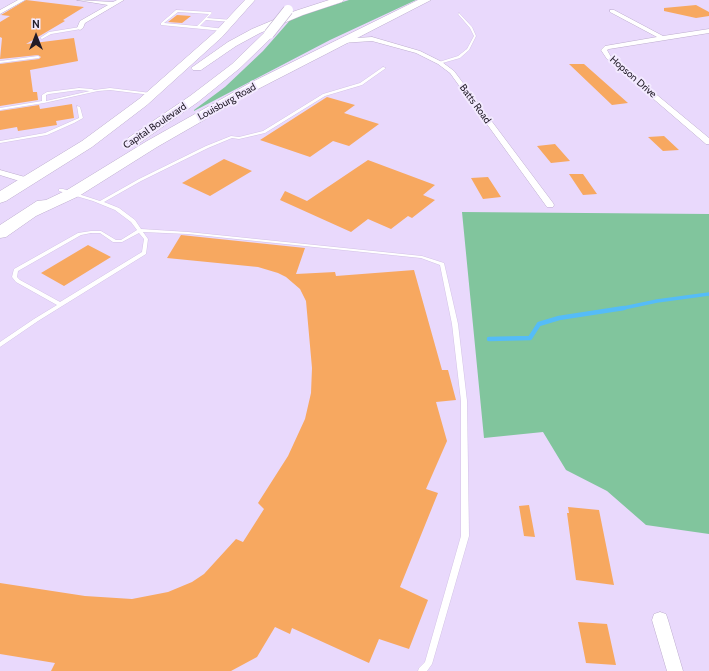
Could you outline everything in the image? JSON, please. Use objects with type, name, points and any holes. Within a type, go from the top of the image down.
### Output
[{"type":"highway","points":[[0,198],[80,148],[147,98],[196,56],[232,21],[250,0]]},
{"type":"highway","name":"Capital Boulevard","points":[[67,191],[194,99],[236,66],[269,34],[294,0]]},
{"type":"highway","points":[[147,98],[248,35],[299,13],[339,0]]},
{"type":"highway","name":"Louisburg Road","points":[[0,233],[67,191],[213,109],[341,41],[426,0]]},
{"type":"street","points":[[0,12],[22,0]]},
{"type":"street","points":[[80,0],[113,4]]},
{"type":"street","points":[[80,28],[82,22],[122,0]]},
{"type":"street","points":[[612,11],[662,38]]},
{"type":"street","points":[[366,29],[367,34],[372,38]]},
{"type":"street","name":"Hopson Drive","points":[[709,31],[614,46],[604,49],[604,52],[618,65],[709,142]]},
{"type":"street","name":"Batts Road","points":[[341,41],[372,38],[418,52],[440,62],[452,72],[550,205]]},
{"type":"street","points":[[0,172],[29,180]]},
{"type":"street","points":[[660,620],[675,671]]},
{"type":"lane","points":[[198,27],[211,13],[177,11],[162,24],[223,30]]},
{"type":"lane","points":[[440,62],[459,57],[468,49],[475,36],[471,28],[459,14]]},
{"type":"lane","points":[[205,19],[232,21]]},
{"type":"lane","points":[[41,38],[50,33],[80,28]]},
{"type":"lane","points":[[0,62],[38,57]]},
{"type":"lane","points":[[101,202],[140,180],[207,147],[232,137],[239,138],[264,132],[324,95],[361,84],[384,68]]},
{"type":"lane","points":[[44,102],[44,95],[48,93],[79,89],[98,90]]},
{"type":"lane","points":[[0,109],[110,89],[147,98]]},
{"type":"lane","points":[[0,142],[46,134],[73,122],[81,118],[78,107]]},
{"type":"lane","points":[[0,345],[144,253],[146,239],[133,220],[117,209],[67,191]]},
{"type":"lane","points":[[61,305],[18,282],[14,276],[16,270],[80,234],[90,232],[101,232],[115,241],[122,241],[140,230],[188,233],[422,257],[442,264],[455,324],[464,400],[465,536],[428,664],[422,671]]},
{"type":"green space","points":[[349,0],[416,0],[330,40],[194,111],[225,87],[263,51],[292,18]]},
{"type":"green space","points":[[462,212],[709,214],[709,534],[646,525],[607,491],[566,470],[543,432],[484,438]]},
{"type":"building","points":[[26,0],[84,7],[63,20],[65,21],[26,44],[74,38],[78,61],[30,70],[33,92],[37,92],[38,100],[0,106],[0,64],[39,59],[41,57],[38,55],[0,59],[2,38],[0,37],[0,22],[10,16],[1,15]]},
{"type":"building","points":[[696,5],[709,12],[709,16],[696,18],[664,11],[664,8]]},
{"type":"building","points":[[177,15],[191,16],[182,23],[168,22]]},
{"type":"building","points":[[569,64],[584,64],[628,103],[612,105]]},
{"type":"building","points":[[327,97],[355,105],[344,113],[379,124],[349,146],[333,141],[310,157],[260,140]]},
{"type":"building","points":[[72,104],[74,118],[56,121],[57,125],[18,131],[17,127],[0,130],[0,111],[39,105],[40,109]]},
{"type":"building","points":[[664,136],[679,150],[663,151],[648,137]]},
{"type":"building","points":[[555,144],[570,161],[551,163],[537,146]]},
{"type":"building","points":[[224,159],[252,171],[210,196],[182,183]]},
{"type":"building","points":[[368,160],[435,185],[423,195],[435,200],[412,218],[408,216],[391,229],[368,219],[351,232],[280,200],[285,191],[307,201]]},
{"type":"building","points":[[569,174],[583,174],[597,194],[583,195]]},
{"type":"building","points":[[488,177],[501,197],[483,199],[471,178]]},
{"type":"building","points":[[181,235],[305,248],[296,274],[335,272],[336,276],[414,270],[442,370],[448,370],[456,400],[436,402],[447,441],[426,489],[438,493],[400,587],[428,600],[409,649],[379,639],[369,663],[292,628],[290,634],[275,627],[257,657],[231,671],[51,671],[55,663],[0,654],[0,583],[85,596],[132,599],[168,592],[192,582],[204,574],[236,539],[243,542],[264,509],[258,503],[288,456],[305,419],[311,393],[312,368],[306,301],[300,289],[286,277],[258,267],[167,258]]},
{"type":"building","points":[[88,245],[111,257],[64,286],[41,273]]},
{"type":"building","points":[[529,505],[535,537],[524,536],[519,506]]},
{"type":"building","points":[[568,507],[599,510],[614,585],[576,580],[567,513],[569,513]]},
{"type":"building","points":[[578,622],[607,624],[616,665],[586,663]]},
{"type":"waterway","points":[[623,308],[657,301],[709,294]]},
{"type":"waterway","points":[[489,339],[530,338],[539,324],[559,318],[623,308]]},
{"type":"waterway","points":[[619,309],[623,308]]}]
